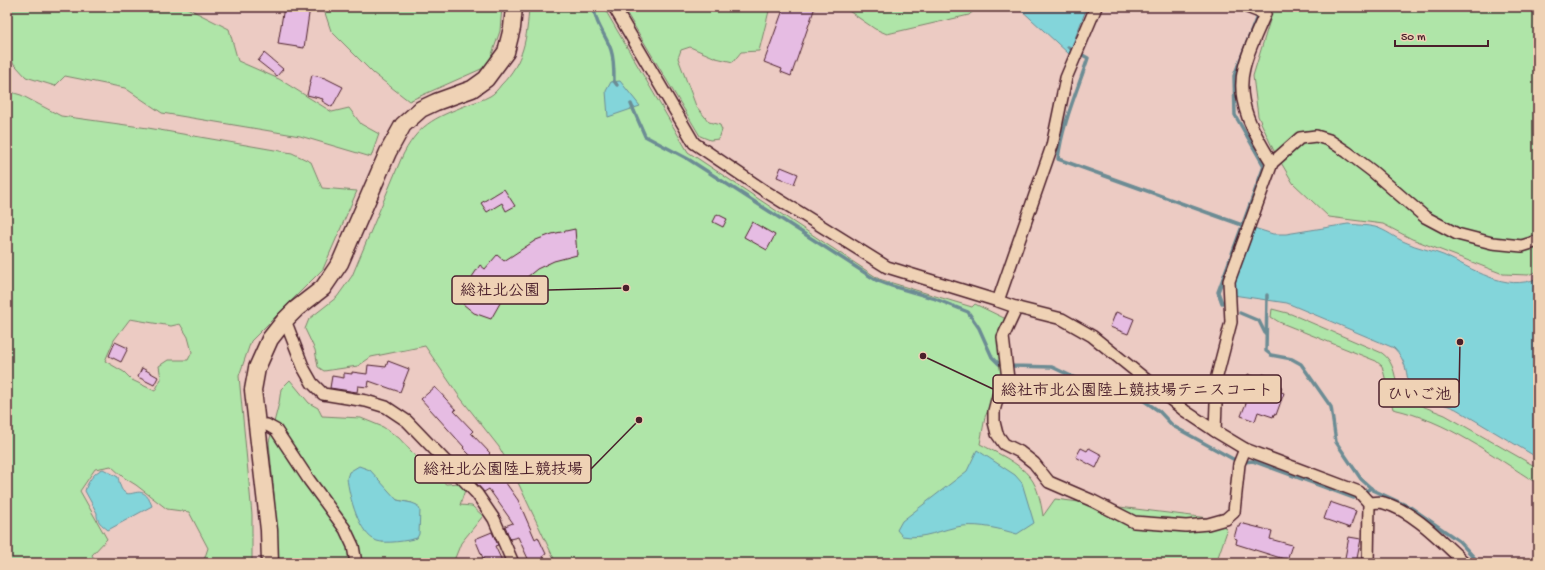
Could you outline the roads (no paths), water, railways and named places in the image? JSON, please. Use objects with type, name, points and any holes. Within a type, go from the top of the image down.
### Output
[{"type":"street","points":[[270,563],[269,530],[253,390],[257,368],[270,339],[285,320],[296,309],[323,288],[340,263],[391,147],[403,124],[420,109],[472,89],[486,79],[500,63],[506,52],[512,28],[514,7]]},
{"type":"street","points":[[614,7],[694,143],[765,191],[887,267],[998,301],[1016,308],[1062,319],[1092,336],[1185,411],[1215,431],[1241,457],[1383,502],[1402,510],[1427,528],[1464,563]]},
{"type":"street","points":[[998,301],[1052,146],[1066,78],[1096,7]]},
{"type":"street","points":[[1255,10],[1265,14],[1244,68],[1242,96],[1248,120],[1272,163]]},
{"type":"street","points":[[1215,431],[1217,376],[1231,322],[1229,281],[1272,163],[1300,138],[1316,136],[1329,140],[1372,171],[1425,217],[1457,234],[1492,244],[1522,246],[1538,241]]},
{"type":"street","points":[[1016,308],[1003,337],[1008,378],[998,396],[994,411],[994,422],[997,434],[1004,444],[1020,452],[1034,463],[1049,482],[1093,501],[1134,522],[1186,526],[1208,524],[1226,519],[1234,512],[1241,457]]},
{"type":"street","points":[[285,320],[304,369],[312,383],[323,394],[366,401],[386,407],[407,421],[477,494],[494,519],[513,563]]},
{"type":"street","points":[[256,424],[267,425],[276,430],[309,480],[345,529],[353,546],[356,563]]},
{"type":"street","points":[[1364,497],[1368,563]]},
{"type":"water","points":[[1018,7],[1087,7],[1069,54]]},
{"type":"water","points":[[620,81],[640,106],[608,117],[606,91],[611,82]]},
{"type":"water","points":[[1348,224],[1379,228],[1410,244],[1443,255],[1489,277],[1501,281],[1513,283],[1526,282],[1538,278],[1538,458],[1456,409],[1426,399],[1409,390],[1407,372],[1401,357],[1394,348],[1287,303],[1233,295],[1233,284],[1254,228],[1273,234],[1286,234]]},
{"type":"water","points":[[977,450],[1015,475],[1022,483],[1034,523],[1017,534],[990,527],[962,526],[917,537],[902,536],[897,530],[902,521],[967,471]]},
{"type":"water","points":[[359,466],[370,470],[397,500],[417,505],[420,510],[419,534],[417,538],[397,542],[381,542],[371,537],[365,531],[356,514],[350,495],[347,478],[349,472]]},
{"type":"water","points":[[103,469],[118,477],[124,492],[127,494],[141,492],[145,494],[152,506],[108,530],[98,521],[97,513],[85,491],[91,478]]},
{"type":"waterway","points":[[594,7],[596,19],[611,50],[614,81],[617,85]]},
{"type":"waterway","points":[[1222,303],[1218,292],[1264,166],[1235,115],[1234,76],[1258,14]]},
{"type":"waterway","points":[[1068,47],[1088,58],[1066,121],[1058,159],[1242,225]]},
{"type":"waterway","points":[[631,104],[645,136],[688,159],[876,280],[933,298],[968,312],[979,328],[992,357],[999,364],[1013,366],[1052,367],[1088,384],[1116,385],[1125,388],[1159,411],[1173,426],[1233,459],[1244,462],[1253,461],[1354,498],[1371,488]]},
{"type":"waterway","points":[[1267,295],[1266,351],[1271,355],[1292,359],[1301,364],[1331,407],[1336,442],[1361,479],[1373,490],[1410,507],[1459,541],[1479,563]]},
{"type":"waterway","points":[[1240,313],[1259,321],[1265,333]]},
{"type":"place","name":"総社北公園","points":[[626,288]]},
{"type":"place","name":"ひいご池","points":[[1460,342]]},
{"type":"place","name":"総社市北公園陸上競技場テニスコート","points":[[923,356]]},
{"type":"place","name":"総社北公園陸上競技場","points":[[639,420]]}]
